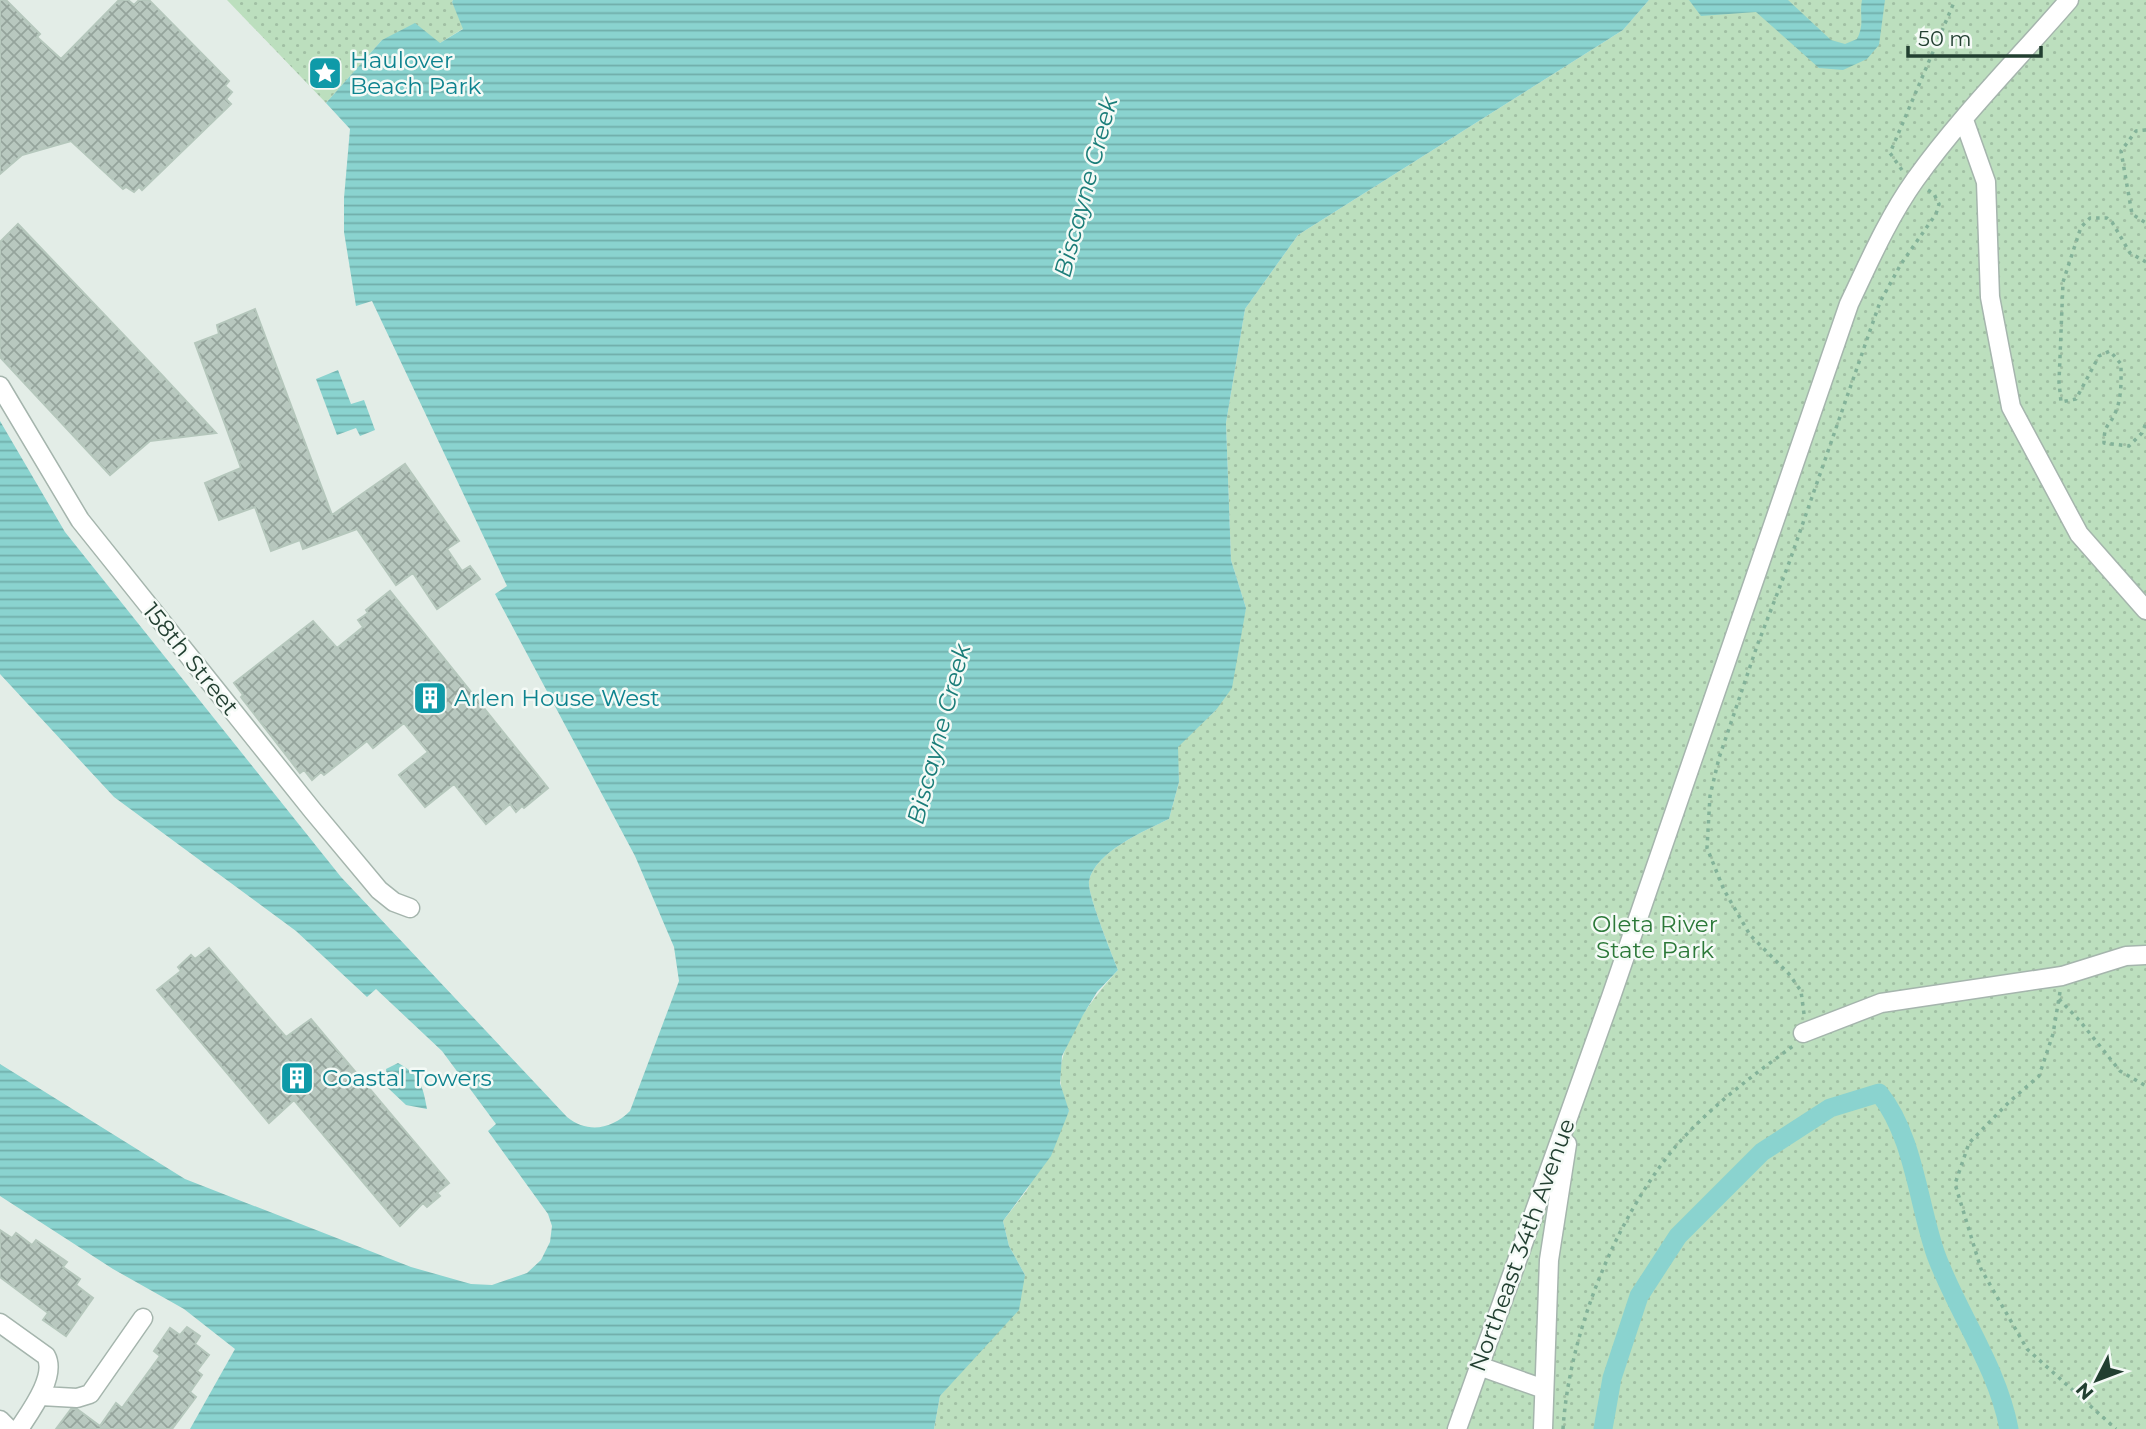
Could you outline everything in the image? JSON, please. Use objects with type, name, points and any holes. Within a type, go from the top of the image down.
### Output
[{"type":"street","points":[[1575,1098],[1770,540],[1849,304],[1884,232],[1915,181],[1964,120],[2069,0]]},
{"type":"street","points":[[1964,120],[1986,182],[1990,297],[2011,407],[2079,534],[2146,610]]},
{"type":"street","name":"158th Street","points":[[0,386],[80,520],[366,875],[385,897],[410,908]]},
{"type":"street","points":[[1803,1033],[1881,1003],[2062,976],[2126,956],[2146,955]]},
{"type":"street","name":"Northeast 34th Avenue","points":[[1457,1429],[1575,1098]]},
{"type":"street","name":"Northeast 34th Avenue","points":[[1543,1429],[1549,1260],[1575,1098]]},
{"type":"street","points":[[41,1396],[77,1398],[90,1394],[143,1318]]},
{"type":"street","points":[[0,1323],[46,1356],[50,1363],[41,1396],[19,1429]]},
{"type":"street","points":[[1479,1366],[1544,1389]]},
{"type":"street","points":[[0,1420],[9,1429]]},
{"type":"path","points":[[1563,1429],[1577,1345],[1602,1269],[1636,1204],[1677,1146],[1740,1085],[1801,1041],[1805,1008],[1801,991],[1789,974],[1750,935],[1724,890],[1707,848],[1710,796],[1719,758],[1753,658],[1789,564],[1880,302],[1901,264],[1936,214],[1939,204],[1934,194],[1899,167],[1890,153],[1955,0]]},
{"type":"path","points":[[2146,130],[2136,131],[2121,151],[2132,214],[2146,223]]},
{"type":"path","points":[[2146,262],[2130,253],[2107,218],[2090,218],[2081,227],[2063,282],[2059,382],[2062,402],[2076,399],[2099,356],[2110,351],[2121,363],[2120,392],[2116,413],[2104,428],[2104,443],[2129,446],[2142,433],[2146,423]]},
{"type":"path","points":[[2062,976],[2053,1034],[2039,1076],[1969,1143],[1955,1184],[1981,1269],[2027,1349],[2116,1429]]},
{"type":"path","points":[[2059,999],[2120,1071],[2146,1086]]},
{"type":"green space","name":"Haulover Beach Park","points":[[227,0],[453,0],[464,28],[440,43],[382,40],[326,103]]},
{"type":"green space","name":"Oleta River State Park","points":[[1649,0],[2146,0],[2146,1429],[934,1429],[940,1396],[968,1363],[1025,1275],[1009,1246],[1003,1221],[1027,1190],[1069,1111],[1060,1070],[1070,1039],[1088,1008],[1118,970],[1096,911],[1089,881],[1093,871],[1110,852],[1134,836],[1169,819],[1179,782],[1177,747],[1216,710],[1246,608],[1231,560],[1226,423],[1245,309],[1298,235],[1623,30]]},
{"type":"water","name":"Biscayne Creek","points":[[453,0],[1649,0],[1623,30],[1298,235],[1245,309],[1226,423],[1231,560],[1246,608],[1232,688],[1216,710],[1178,747],[1179,782],[1169,819],[1110,852],[1093,871],[1089,888],[1118,970],[1097,992],[1062,1056],[1060,1083],[1069,1111],[1051,1156],[1003,1221],[1009,1246],[1025,1275],[1019,1310],[940,1396],[934,1429],[190,1429],[235,1349],[184,1309],[113,1269],[0,1196],[0,1064],[185,1179],[411,1267],[471,1284],[492,1285],[527,1273],[541,1260],[550,1242],[552,1226],[548,1214],[488,1131],[496,1124],[442,1051],[376,989],[367,997],[296,931],[114,797],[0,674],[0,421],[65,532],[341,877],[567,1117],[583,1126],[600,1127],[616,1122],[630,1111],[679,981],[674,947],[635,856],[495,594],[507,586],[372,301],[356,306],[344,232],[350,129],[326,103],[382,40],[415,23],[440,43],[463,29]]},
{"type":"water","points":[[1689,0],[1788,0],[1831,40],[1845,44],[1857,39],[1862,0],[1885,0],[1879,45],[1867,59],[1843,70],[1819,68],[1756,12],[1701,16]]},
{"type":"water","points":[[338,370],[351,404],[364,400],[375,430],[360,436],[356,428],[337,435],[316,379]]},
{"type":"water","points":[[398,1063],[416,1077],[427,1109],[406,1105],[388,1088],[386,1069]]},
{"type":"building","points":[[0,0],[6,0],[40,34],[37,37],[61,59],[119,0],[128,0],[134,5],[139,0],[149,0],[229,81],[225,86],[232,92],[226,99],[231,104],[142,190],[139,187],[134,192],[126,187],[123,189],[71,141],[22,155],[0,174]]},
{"type":"building","points":[[18,224],[216,433],[150,441],[110,475],[0,357],[0,242]]},
{"type":"building","points":[[255,309],[332,515],[405,464],[459,541],[447,549],[462,571],[470,566],[480,579],[437,609],[413,573],[396,585],[357,529],[303,549],[300,540],[271,551],[255,507],[219,520],[205,483],[241,468],[195,343],[219,334],[217,325]]},
{"type":"building","points":[[390,591],[548,788],[524,808],[522,806],[516,812],[510,804],[486,824],[454,784],[425,807],[399,775],[428,752],[404,723],[373,748],[367,741],[324,775],[321,772],[312,780],[304,770],[300,773],[241,697],[243,695],[234,683],[313,621],[337,648],[363,627],[358,620]]},
{"type":"building","name":"Coastal Towers","points":[[209,948],[286,1037],[311,1019],[449,1183],[437,1193],[440,1196],[427,1207],[423,1203],[400,1226],[294,1100],[269,1123],[157,990],[181,971],[178,967],[191,955],[195,959]]},
{"type":"building","points":[[0,1230],[12,1238],[16,1233],[32,1245],[36,1240],[67,1262],[63,1267],[80,1279],[76,1285],[93,1298],[66,1336],[43,1320],[48,1313],[0,1277]]},
{"type":"building","points":[[187,1327],[200,1336],[195,1344],[209,1355],[197,1371],[202,1375],[190,1392],[196,1397],[172,1429],[56,1429],[71,1409],[77,1409],[100,1426],[116,1403],[122,1408],[160,1356],[154,1351],[170,1328],[180,1335]]},
{"type":"waterway","points":[[1603,1429],[1612,1378],[1639,1296],[1678,1236],[1762,1152],[1830,1108],[1879,1093],[1900,1129],[1936,1255],[1996,1384],[2009,1429]]},
{"type":"place","name":"Haulover Beach Park","points":[[325,73]]},
{"type":"place","name":"Arlen House West","points":[[430,698]]},
{"type":"place","name":"Coastal Towers","points":[[297,1078]]}]
